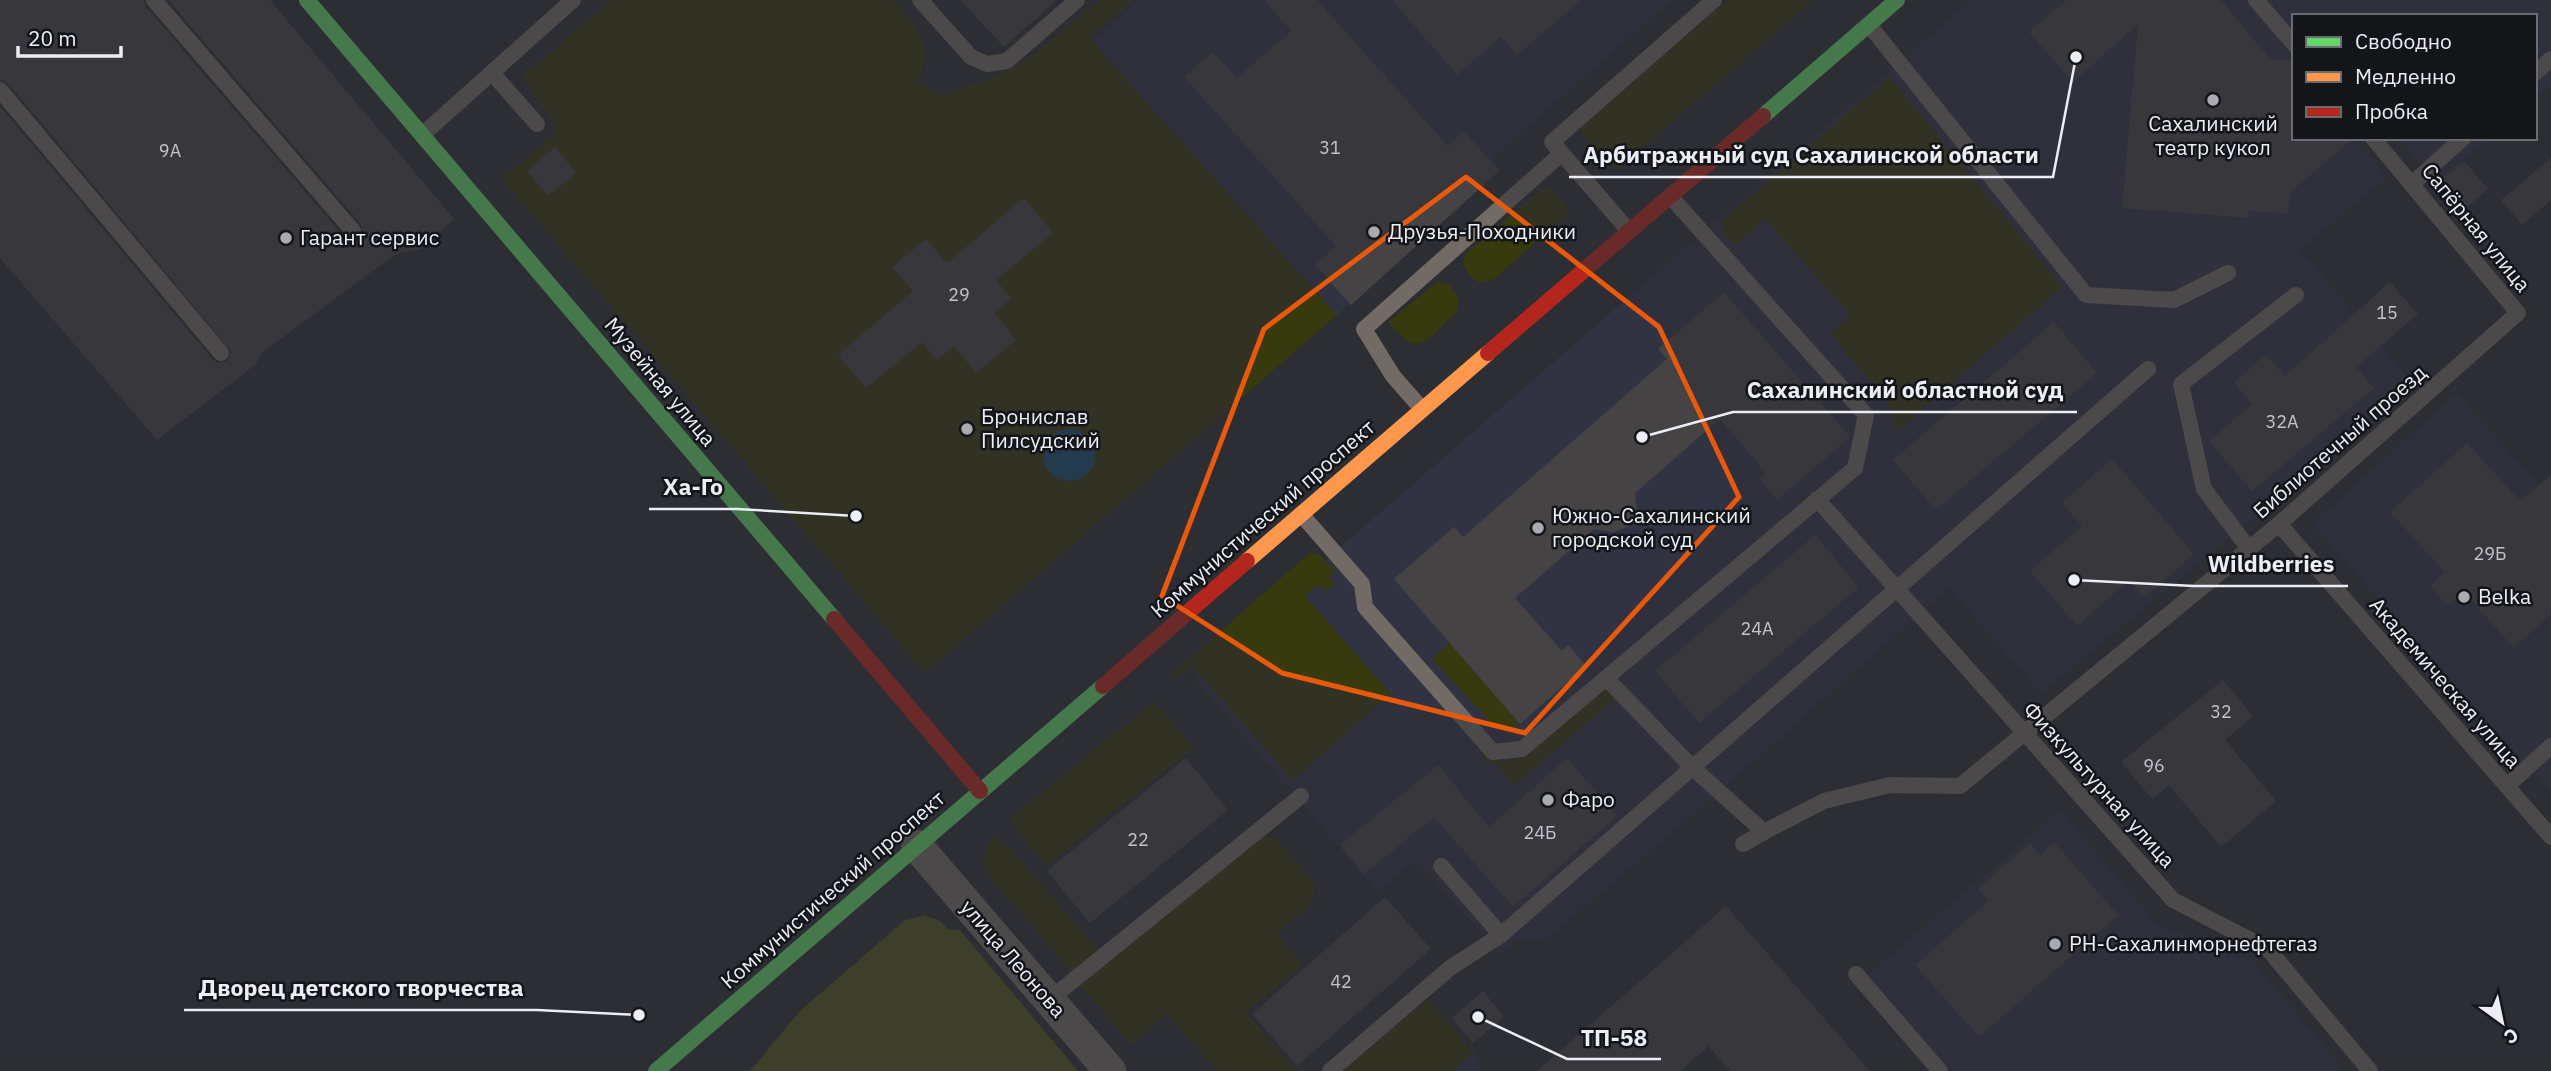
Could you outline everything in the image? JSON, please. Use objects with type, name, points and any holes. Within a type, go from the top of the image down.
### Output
[{"type":"main road","name":"Музейная улица","points":[[307,0],[980,791]]},
{"type":"main road","name":"Коммунистический проспект","points":[[656,1071],[1897,0]]},
{"type":"street","name":"улица Леонова","points":[[917,846],[1110,1071]]},
{"type":"lane","points":[[155,0],[353,231]]},
{"type":"lane","points":[[422,135],[573,0]]},
{"type":"lane","points":[[920,0],[971,57],[986,64],[1007,61],[1073,1]]},
{"type":"lane","points":[[1629,231],[1552,142],[1714,0]]},
{"type":"lane","points":[[2256,0],[2292,42]]},
{"type":"lane","points":[[1869,24],[2086,295],[2174,300],[2228,273]]},
{"type":"lane","points":[[2537,71],[2551,59]]},
{"type":"lane","points":[[492,73],[537,124]]},
{"type":"lane","points":[[0,90],[221,353]]},
{"type":"lane","name":"Сапёрная улица","points":[[2375,140],[2518,313]]},
{"type":"lane","points":[[2412,184],[2461,140]]},
{"type":"lane","points":[[1422,410],[1393,376],[1364,329],[1561,154]]},
{"type":"lane","points":[[1300,514],[1362,584],[1365,607],[1493,752],[1522,749],[1855,468],[1866,415],[1670,196]]},
{"type":"lane","points":[[2249,549],[2204,489],[2181,384],[2296,295]]},
{"type":"lane","name":"Библиотечный проезд","points":[[1743,844],[1824,801],[1890,785],[1960,786],[2279,524],[2518,313]]},
{"type":"lane","points":[[1330,1071],[1450,968],[1501,936],[2148,369]]},
{"type":"lane","name":"Физкультурная улица","points":[[1817,499],[2173,900],[2268,949],[2370,1071]]},
{"type":"lane","name":"Академическая улица","points":[[2279,524],[2551,837]]},
{"type":"lane","points":[[1607,679],[1693,768],[1765,832]]},
{"type":"lane","points":[[2507,786],[2551,746]]},
{"type":"lane","points":[[1049,1000],[1301,796]]},
{"type":"lane","points":[[1441,866],[1501,936]]},
{"type":"lane","points":[[1856,974],[1940,1071]]},
{"type":"highlighted area","points":[[1466,177],[1659,327],[1739,497],[1525,733],[1282,673],[1162,596],[1264,329]]},
{"type":"shaded area","points":[[611,0],[893,0],[916,28],[924,48],[925,58],[916,82],[943,95],[1005,73],[1038,51],[1100,0],[1133,0],[1089,38],[1337,315],[925,673],[501,178],[558,131],[522,76]]},
{"type":"shaded area","points":[[1141,0],[1672,0],[1492,158],[1499,171],[1337,315],[1092,41]]},
{"type":"shaded area","points":[[1728,0],[1813,0],[1619,168],[1604,164],[1579,129]]},
{"type":"shaded area","points":[[1971,0],[2551,0],[2551,84],[2537,96],[2537,14],[2292,14],[2292,140],[2355,140],[2387,178],[2300,249],[2411,381],[2258,515],[2041,693],[1949,588],[1693,815],[1544,941],[1521,938],[1502,954],[1415,860],[1377,892],[1192,676]]},
{"type":"shaded area","points":[[1890,77],[2062,287],[1896,432],[1888,403],[1830,333],[1850,315],[1765,219],[1736,246],[1725,235],[1720,222]]},
{"type":"shaded area","points":[[2401,140],[2488,140],[2436,184]]},
{"type":"shaded area","points":[[1546,186],[1566,206],[1567,217],[1553,223],[1551,229],[1494,279],[1480,283],[1472,278],[1463,264],[1466,253]]},
{"type":"shaded area","points":[[1437,282],[1448,284],[1455,291],[1457,311],[1423,342],[1408,341],[1388,322]]},
{"type":"shaded area","name":"Belka","points":[[2457,393],[2551,498],[2551,793],[2312,524]]},
{"type":"shaded area","points":[[1311,552],[1321,556],[1335,571],[1329,577],[1335,584],[1325,591],[1319,584],[1305,596],[1391,694],[1293,780],[1192,666],[1175,680],[1169,676]]},
{"type":"shaded area","points":[[1450,643],[1518,724],[1505,728],[1492,724],[1432,659]]},
{"type":"shaded area","points":[[1605,684],[1616,698],[1514,786],[1495,763],[1490,765],[1480,755],[1488,754],[1500,762],[1514,759]]},
{"type":"shaded area","points":[[1154,701],[1193,748],[1047,865],[1011,823],[1011,818]]},
{"type":"shaded area","name":"РН-Сахалинморнефтегаз","points":[[2060,810],[2159,926],[2254,962],[2345,1071],[1951,1071],[1868,975]]},
{"type":"shaded area","points":[[1264,834],[1277,840],[1316,886],[1309,906],[1277,934],[1303,964],[1246,1013],[1296,1071],[1218,1071],[1167,1014],[1131,1045],[1080,985]]},
{"type":"shaded area","points":[[996,836],[1000,837],[1098,950],[1072,972],[987,874],[985,853],[988,844]]},
{"type":"shaded area","points":[[1428,999],[1473,1053],[1452,1071],[1343,1071]]},
{"type":"shaded area","points":[[1473,1043],[1482,1071],[1439,1071]]},
{"type":"green space","points":[[924,915],[940,921],[948,930],[960,930],[1078,1071],[750,1071],[800,1011],[904,921]]},
{"type":"water","points":[[1069,429],[1079,431],[1087,437],[1093,445],[1093,465],[1087,473],[1079,479],[1069,481],[1059,479],[1051,473],[1045,465],[1043,455],[1045,445],[1051,437],[1059,431]]},
{"type":"building","points":[[0,0],[144,0],[146,7],[345,238],[356,241],[363,234],[361,224],[168,0],[270,0],[454,219],[420,249],[397,253],[263,352],[255,365],[157,440],[0,258],[0,106],[213,360],[218,363],[227,361],[231,351],[8,83],[0,80]]},
{"type":"building","points":[[960,0],[1057,0],[1004,47]]},
{"type":"building","points":[[1264,0],[1317,0],[1448,146],[1464,131],[1499,171],[1351,305],[1315,265],[1336,246],[1184,77],[1213,52],[1237,78],[1291,31]]},
{"type":"building","points":[[1392,0],[1581,0],[1517,55],[1501,37],[1457,75]]},
{"type":"building","name":"Сахалинский театр кукол","points":[[2066,0],[2221,0],[2270,59],[2292,61],[2292,140],[2352,140],[2290,192],[2288,214],[2249,211],[2248,218],[2122,208],[2138,24],[2073,82],[2029,32]]},
{"type":"building","points":[[555,147],[576,173],[548,196],[527,171]]},
{"type":"building","points":[[2551,158],[2551,200],[2522,225],[2501,200]]},
{"type":"building","points":[[2464,161],[2488,189],[2460,213],[2436,184]]},
{"type":"building","points":[[1024,198],[1053,233],[996,280],[1011,298],[994,312],[1016,340],[976,373],[954,346],[937,360],[922,342],[866,388],[838,355],[913,291],[892,267],[926,239],[947,263]]},
{"type":"building","points":[[2390,282],[2418,314],[2356,367],[2374,388],[2252,491],[2209,441],[2252,404],[2234,382],[2266,354],[2285,376]]},
{"type":"building","points":[[1724,292],[1850,437],[1777,500],[1759,479],[1766,473],[1720,419],[1635,493],[1637,512],[1629,526],[1613,532],[1594,529],[1515,598],[1562,651],[1568,645],[1586,666],[1520,724],[1394,579],[1454,527],[1463,537],[1667,359],[1658,349]]},
{"type":"building","points":[[2054,322],[2097,373],[1936,510],[1893,460]]},
{"type":"building","points":[[2467,443],[2520,501],[2551,475],[2551,614],[2514,648],[2464,592],[2448,606],[2430,586],[2445,572],[2390,512]]},
{"type":"building","points":[[2112,459],[2194,554],[2144,598],[2129,580],[2077,626],[2030,571],[2082,526],[2062,503]]},
{"type":"building","points":[[1815,535],[1859,587],[1699,723],[1655,671]]},
{"type":"building","points":[[2223,680],[2253,716],[2225,740],[2276,801],[2221,847],[2169,785],[2152,799],[2121,762]]},
{"type":"building","points":[[1186,758],[1228,810],[1090,923],[1047,871]]},
{"type":"building","points":[[1567,758],[1617,816],[1513,907],[1434,817],[1364,874],[1340,845],[1438,765],[1489,827]]},
{"type":"building","points":[[2054,842],[2118,915],[1979,1037],[1915,965],[1989,901],[1978,889],[2030,843],[2040,855]]},
{"type":"building","points":[[1385,897],[1431,949],[1297,1066],[1252,1014]]},
{"type":"building","points":[[1726,906],[1870,1071],[1730,1071],[1709,1046],[1680,1071],[1537,1071]]},
{"type":"building","points":[[1483,991],[1504,1017],[1473,1043],[1452,1018]]},
{"type":"traffic: fast","points":[[307,0],[834,619]]},
{"type":"traffic: fast","points":[[1763,116],[1897,0]]},
{"type":"traffic: fast","points":[[656,1071],[1103,686]]},
{"type":"traffic: slow","points":[[1247,561],[1488,353]]},
{"type":"traffic: jam","points":[[1488,353],[1763,116]]},
{"type":"traffic: jam","points":[[1103,686],[1247,561]]},
{"type":"traffic: jam","points":[[834,619],[980,791]]},
{"type":"place","name":"Арбитражный суд Сахалинской области","points":[[2076,57]]},
{"type":"place","name":"Сахалинский театр кукол","points":[[2213,100]]},
{"type":"place","name":"Друзья-Походники","points":[[1374,232]]},
{"type":"place","name":"Гарант сервис","points":[[286,238]]},
{"type":"place","name":"Бронислав Пилсудский","points":[[967,429]]},
{"type":"place","name":"Сахалинский областной суд","points":[[1642,437]]},
{"type":"place","name":"Ха-Го","points":[[856,516]]},
{"type":"place","name":"Южно-Сахалинский городской суд","points":[[1538,528]]},
{"type":"place","name":"Wildberries","points":[[2074,580]]},
{"type":"place","name":"Belka","points":[[2464,597]]},
{"type":"place","name":"Фаро","points":[[1548,800]]},
{"type":"place","name":"РН-Сахалинморнефтегаз","points":[[2055,944]]},
{"type":"place","name":"Дворец детского творчества","points":[[639,1015]]},
{"type":"place","name":"ТП-58","points":[[1478,1017]]}]
